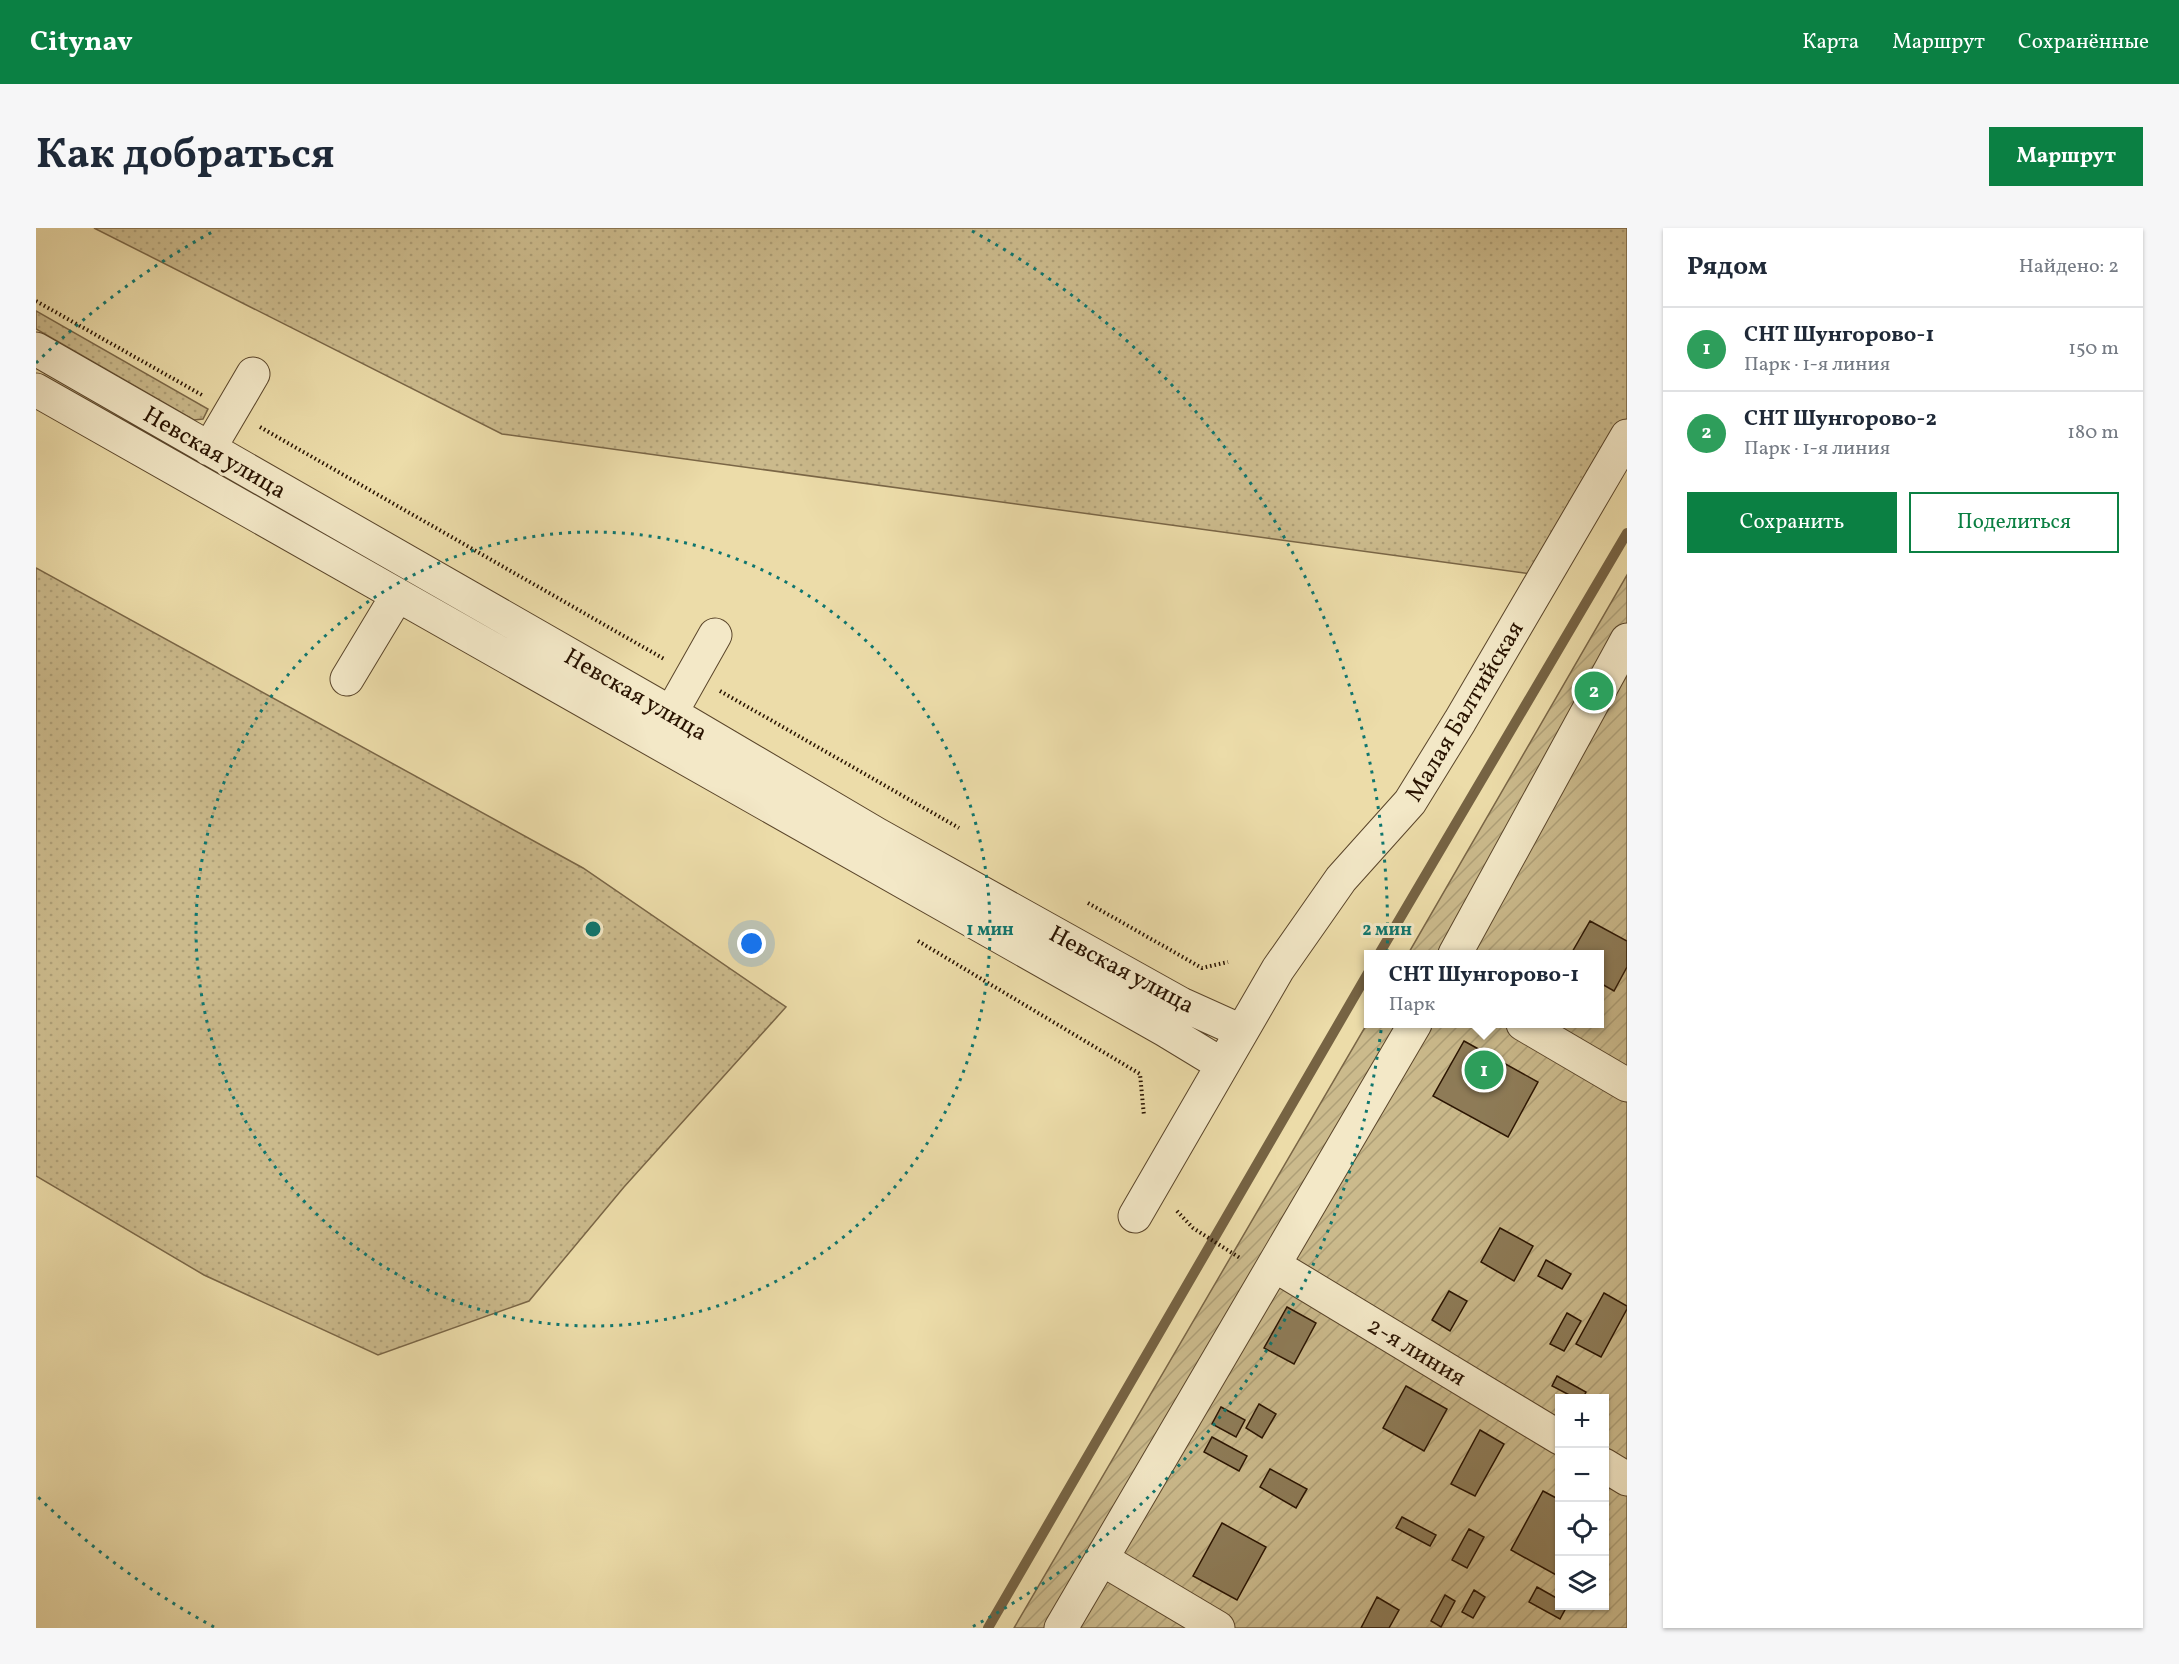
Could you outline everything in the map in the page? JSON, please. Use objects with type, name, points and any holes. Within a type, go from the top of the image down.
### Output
[{"type":"street","name":"Невская улица","points":[[36,349],[878,835],[1170,998],[1241,1031]]},
{"type":"street","points":[[209,449],[253,374]]},
{"type":"street","name":"Невская улица","points":[[36,390],[1165,1030],[1221,1065]]},
{"type":"street","name":"Малая Балтийская","points":[[1136,1216],[1278,969],[1341,879],[1410,802],[1461,721],[1627,436]]},
{"type":"street","points":[[347,679],[397,596]]},
{"type":"street","points":[[671,714],[715,635]]},
{"type":"street","points":[[1457,950],[1570,742],[1617,685],[1627,640]]},
{"type":"street","points":[[1061,1628],[1412,1028]]},
{"type":"street","points":[[1531,1028],[1627,1085]]},
{"type":"street","name":"2-я линия","points":[[1274,1265],[1555,1435]]},
{"type":"street","points":[[1609,1468],[1627,1479]]},
{"type":"street","points":[[1102,1559],[1218,1628]]},
{"type":"path","points":[[36,301],[202,395]]},
{"type":"path","points":[[255,424],[959,828]]},
{"type":"path","points":[[1088,903],[1202,968],[1228,962]]},
{"type":"path","points":[[918,941],[1140,1074],[1144,1116]]},
{"type":"path","points":[[1173,1207],[1193,1228],[1233,1254]]},
{"type":"shaded area","points":[[94,228],[1627,228],[1627,460],[1553,577],[502,434]]},
{"type":"shaded area","points":[[36,311],[208,409],[203,419],[194,420],[36,329]]},
{"type":"shaded area","points":[[36,568],[583,868],[786,1007],[624,1187],[529,1301],[378,1355],[204,1275],[36,1176]]},
{"type":"shaded area","points":[[1627,575],[1627,1628],[1014,1628],[1364,1028],[1604,1028],[1604,950],[1410,950]]},
{"type":"building","points":[[1590,921],[1627,941],[1627,967],[1614,991],[1604,985],[1604,950],[1573,950]]},
{"type":"building","points":[[1464,1041],[1538,1082],[1508,1137],[1433,1096]]},
{"type":"building","points":[[1500,1228],[1533,1246],[1514,1281],[1481,1262]]},
{"type":"building","points":[[1546,1260],[1571,1274],[1562,1289],[1538,1276]]},
{"type":"building","points":[[1449,1291],[1467,1301],[1450,1331],[1432,1320]]},
{"type":"building","points":[[1604,1293],[1627,1306],[1627,1309],[1601,1357],[1576,1344]]},
{"type":"building","points":[[1287,1307],[1316,1323],[1294,1364],[1264,1348]]},
{"type":"building","points":[[1567,1313],[1581,1321],[1564,1351],[1550,1344]]},
{"type":"building","points":[[1557,1376],[1586,1392],[1585,1394],[1567,1394],[1552,1386]]},
{"type":"building","points":[[1406,1386],[1447,1409],[1424,1451],[1383,1428]]},
{"type":"building","points":[[1259,1404],[1276,1414],[1262,1438],[1246,1428]]},
{"type":"building","points":[[1221,1407],[1245,1420],[1236,1437],[1212,1424]]},
{"type":"building","points":[[1480,1430],[1504,1444],[1475,1496],[1451,1484]]},
{"type":"building","points":[[1212,1437],[1247,1456],[1239,1471],[1204,1452]]},
{"type":"building","points":[[1270,1469],[1307,1489],[1296,1508],[1260,1487]]},
{"type":"building","points":[[1543,1491],[1555,1497],[1555,1574],[1511,1550]]},
{"type":"building","points":[[1402,1517],[1436,1535],[1430,1546],[1396,1528]]},
{"type":"building","points":[[1222,1523],[1266,1547],[1237,1600],[1193,1576]]},
{"type":"building","points":[[1469,1529],[1484,1537],[1467,1568],[1452,1560]]},
{"type":"building","points":[[1537,1587],[1555,1597],[1555,1610],[1565,1610],[1560,1619],[1529,1602]]},
{"type":"building","points":[[1474,1590],[1485,1597],[1473,1618],[1462,1612]]},
{"type":"building","points":[[1445,1595],[1455,1601],[1441,1627],[1431,1621]]},
{"type":"building","points":[[1377,1597],[1399,1610],[1389,1628],[1361,1628]]},
{"type":"waterway","points":[[1381,950],[1627,533]]},
{"type":"waterway","points":[[988,1628],[1364,980]]},
{"type":"place","name":"СНТ Шунгорово-2","points":[[1594,691]]},
{"type":"place","name":"СНТ Шунгорово-1","points":[[1484,1070]]}]
